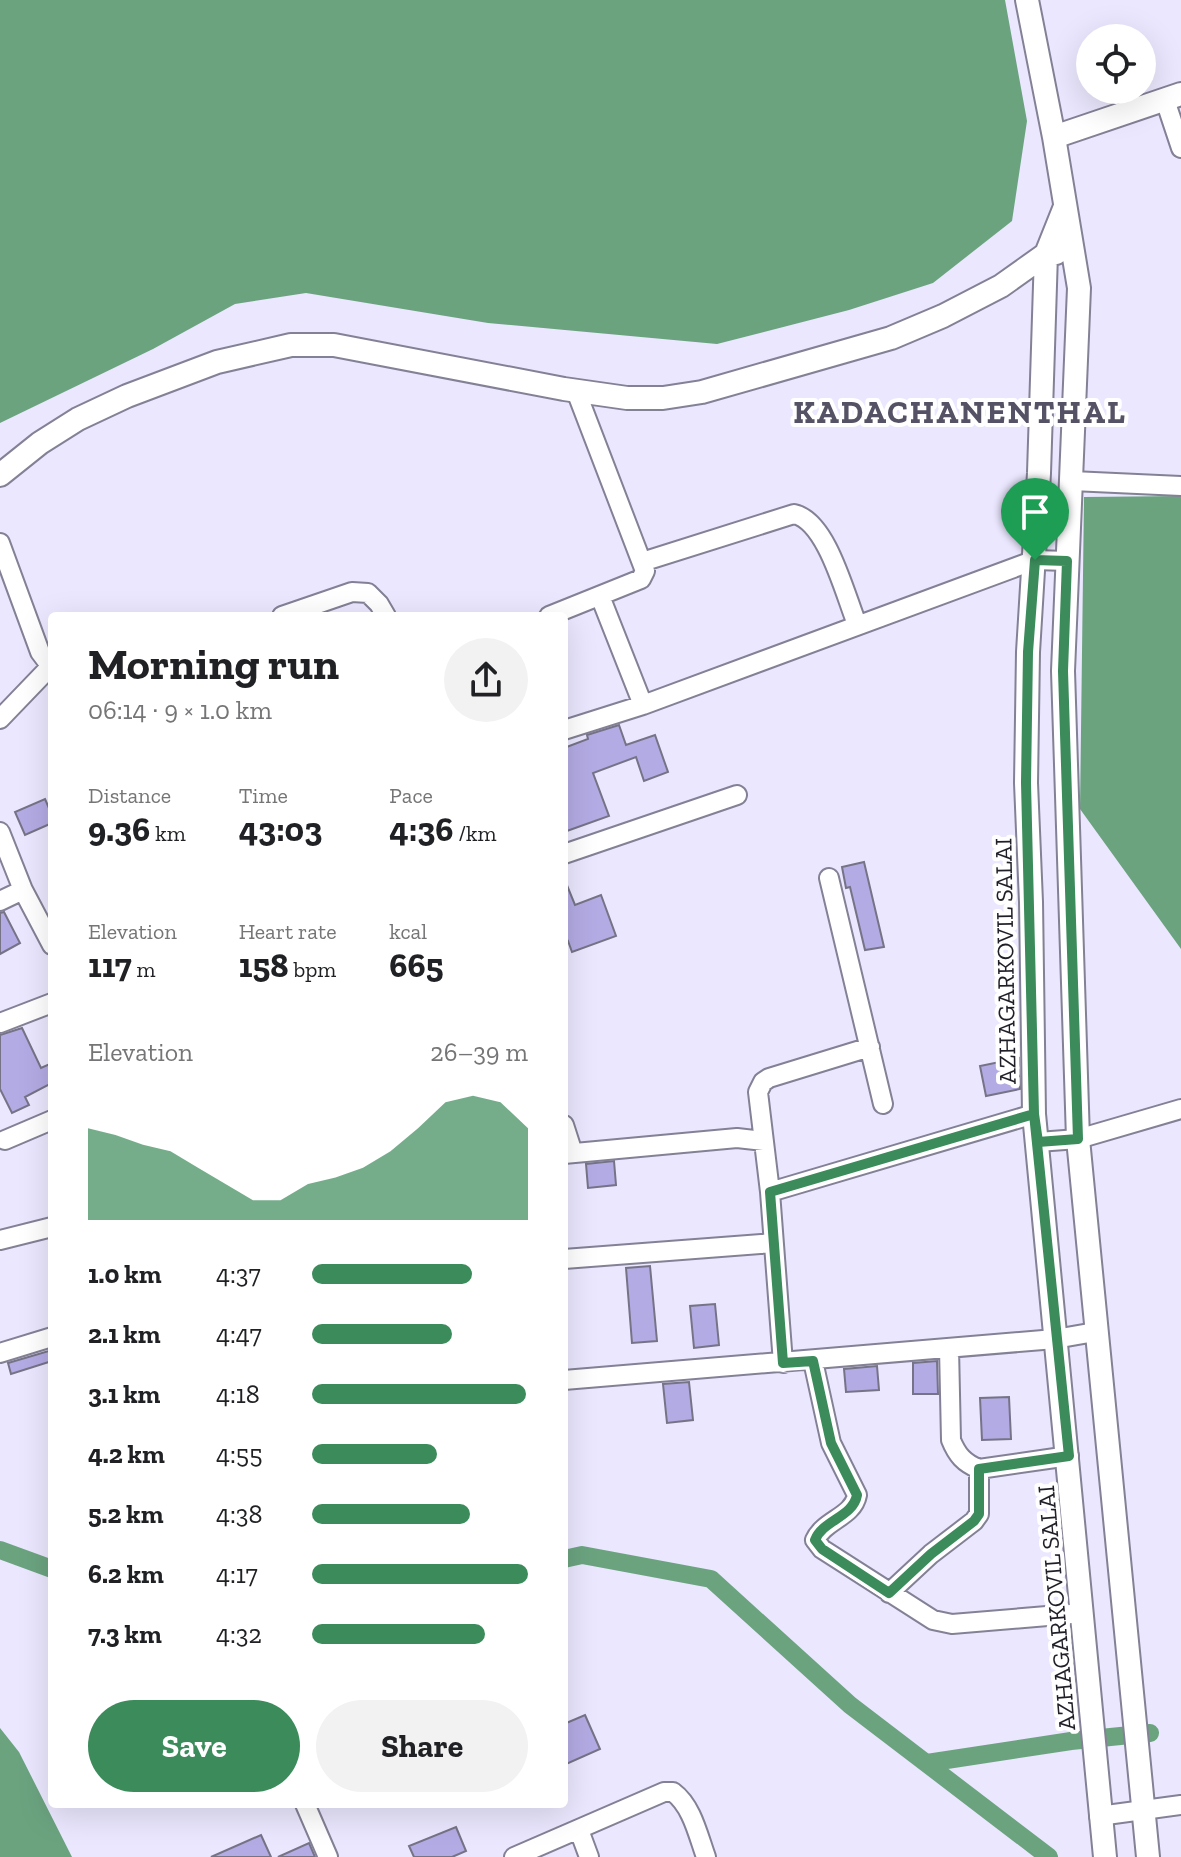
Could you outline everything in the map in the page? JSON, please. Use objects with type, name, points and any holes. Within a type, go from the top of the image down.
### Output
[{"type":"main road","name":"AZHAGARKOVIL SALAI","points":[[1030,1],[1079,288],[1063,671],[1078,1139],[1148,1857]]},
{"type":"main road","points":[[1054,137],[1173,97]]},
{"type":"main road","name":"AZHAGARKOVIL SALAI","points":[[1064,208],[1046,254],[1047,293],[1035,560],[1028,652],[1026,769],[1034,1114],[1105,1857]]},
{"type":"main road","points":[[0,475],[40,443],[78,419],[127,396],[217,362],[291,345],[334,345],[576,391],[627,398],[663,398],[702,392],[891,338],[1001,286],[1046,254],[1072,251]]},
{"type":"street","points":[[1173,97],[1181,148]]},
{"type":"street","points":[[559,612],[641,579],[645,571],[576,391]]},
{"type":"street","points":[[1072,481],[1181,486]]},
{"type":"street","points":[[642,562],[794,514],[804,517],[813,525],[825,544],[857,624]]},
{"type":"street","points":[[0,543],[40,652],[48,663]]},
{"type":"street","points":[[568,729],[643,705],[1035,560],[1067,561]]},
{"type":"street","points":[[294,612],[352,592],[368,593],[384,612]]},
{"type":"street","points":[[600,596],[643,705]]},
{"type":"street","points":[[0,719],[48,670]]},
{"type":"street","points":[[568,853],[737,795]]},
{"type":"street","points":[[0,832],[23,890],[47,923]]},
{"type":"street","points":[[829,878],[883,1104]]},
{"type":"street","points":[[0,901],[23,890]]},
{"type":"street","points":[[0,1023],[48,1005]]},
{"type":"street","points":[[783,1363],[770,1192],[758,1092],[763,1082],[870,1047]]},
{"type":"street","points":[[1038,1142],[1078,1139],[1181,1109]]},
{"type":"street","points":[[770,1192],[1034,1114]]},
{"type":"street","points":[[5,1140],[48,1122]]},
{"type":"street","points":[[568,1154],[737,1138],[764,1141]]},
{"type":"street","points":[[0,1240],[48,1228]]},
{"type":"street","points":[[568,1259],[773,1243]]},
{"type":"street","points":[[568,1380],[813,1361],[1055,1339],[1095,1332]]},
{"type":"street","points":[[0,1353],[48,1338]]},
{"type":"street","points":[[949,1348],[951,1440],[956,1452],[967,1464],[979,1469],[1069,1456]]},
{"type":"street","points":[[813,1361],[831,1443],[857,1495],[852,1507],[825,1526],[815,1540],[822,1549],[933,1620],[952,1624],[1083,1613]]},
{"type":"street","points":[[889,1593],[931,1554],[974,1521],[979,1514],[979,1469]]},
{"type":"street","points":[[514,1857],[664,1792],[673,1792],[681,1797],[706,1857]]},
{"type":"street","points":[[1099,1816],[1181,1805]]},
{"type":"street","points":[[307,1808],[328,1857]]},
{"type":"street","points":[[579,1830],[589,1857]]},
{"type":"shaded area","points":[[0,0],[1005,0],[1027,121],[1012,221],[933,283],[849,310],[717,344],[488,323],[306,293],[235,304],[153,349],[0,423]]},
{"type":"shaded area","points":[[1181,496],[1181,949],[1080,809],[1084,497]]},
{"type":"shaded area","points":[[0,1728],[19,1752],[72,1857],[0,1857]]},
{"type":"building","points":[[619,725],[626,745],[655,735],[668,772],[644,781],[636,757],[593,773],[609,816],[568,831],[568,746],[588,739],[587,735]]},
{"type":"building","points":[[45,799],[48,825],[25,835],[15,812]]},
{"type":"building","points":[[864,862],[884,947],[865,950],[842,867]]},
{"type":"building","points":[[568,888],[575,905],[601,895],[616,936],[572,952],[568,941]]},
{"type":"building","points":[[4,912],[20,943],[0,954],[0,913]]},
{"type":"building","points":[[22,1028],[41,1068],[48,1065],[48,1085],[25,1097],[29,1105],[12,1113],[0,1089],[0,1035]]},
{"type":"building","points":[[1019,1058],[1020,1089],[986,1096],[980,1066]]},
{"type":"building","points":[[614,1161],[616,1185],[588,1188],[586,1164]]},
{"type":"building","points":[[650,1266],[657,1341],[632,1343],[626,1268]]},
{"type":"building","points":[[715,1304],[719,1345],[694,1348],[690,1306]]},
{"type":"building","points":[[48,1351],[48,1362],[11,1374],[8,1363]]},
{"type":"building","points":[[937,1361],[938,1394],[913,1394],[913,1363]]},
{"type":"building","points":[[877,1366],[879,1390],[846,1392],[844,1369]]},
{"type":"building","points":[[689,1382],[693,1420],[667,1423],[663,1384]]},
{"type":"building","points":[[1009,1397],[1011,1439],[982,1440],[980,1398]]},
{"type":"building","points":[[585,1715],[600,1749],[568,1763],[568,1722]]},
{"type":"building","points":[[456,1827],[466,1851],[452,1857],[414,1857],[409,1846]]},
{"type":"building","points":[[261,1835],[271,1857],[211,1857]]},
{"type":"building","points":[[309,1843],[315,1857],[278,1857]]},
{"type":"waterway","points":[[0,1550],[48,1568]]},
{"type":"waterway","points":[[568,1558],[582,1555],[711,1579],[850,1705],[1049,1857]]},
{"type":"waterway","points":[[927,1763],[1071,1741],[1150,1733]]},
{"type":"district","name":"KADACHANENTHAL","points":[[960,412]]},
{"type":"route","points":[[1035,560],[1028,652],[1026,783],[1034,1114],[1069,1456],[979,1469],[979,1514],[974,1521],[931,1554],[889,1593],[822,1549],[815,1540],[825,1526],[852,1507],[857,1495],[831,1443],[813,1361],[783,1363],[770,1192],[1034,1114],[1038,1142],[1078,1139],[1063,671],[1067,561],[1035,560]]}]
